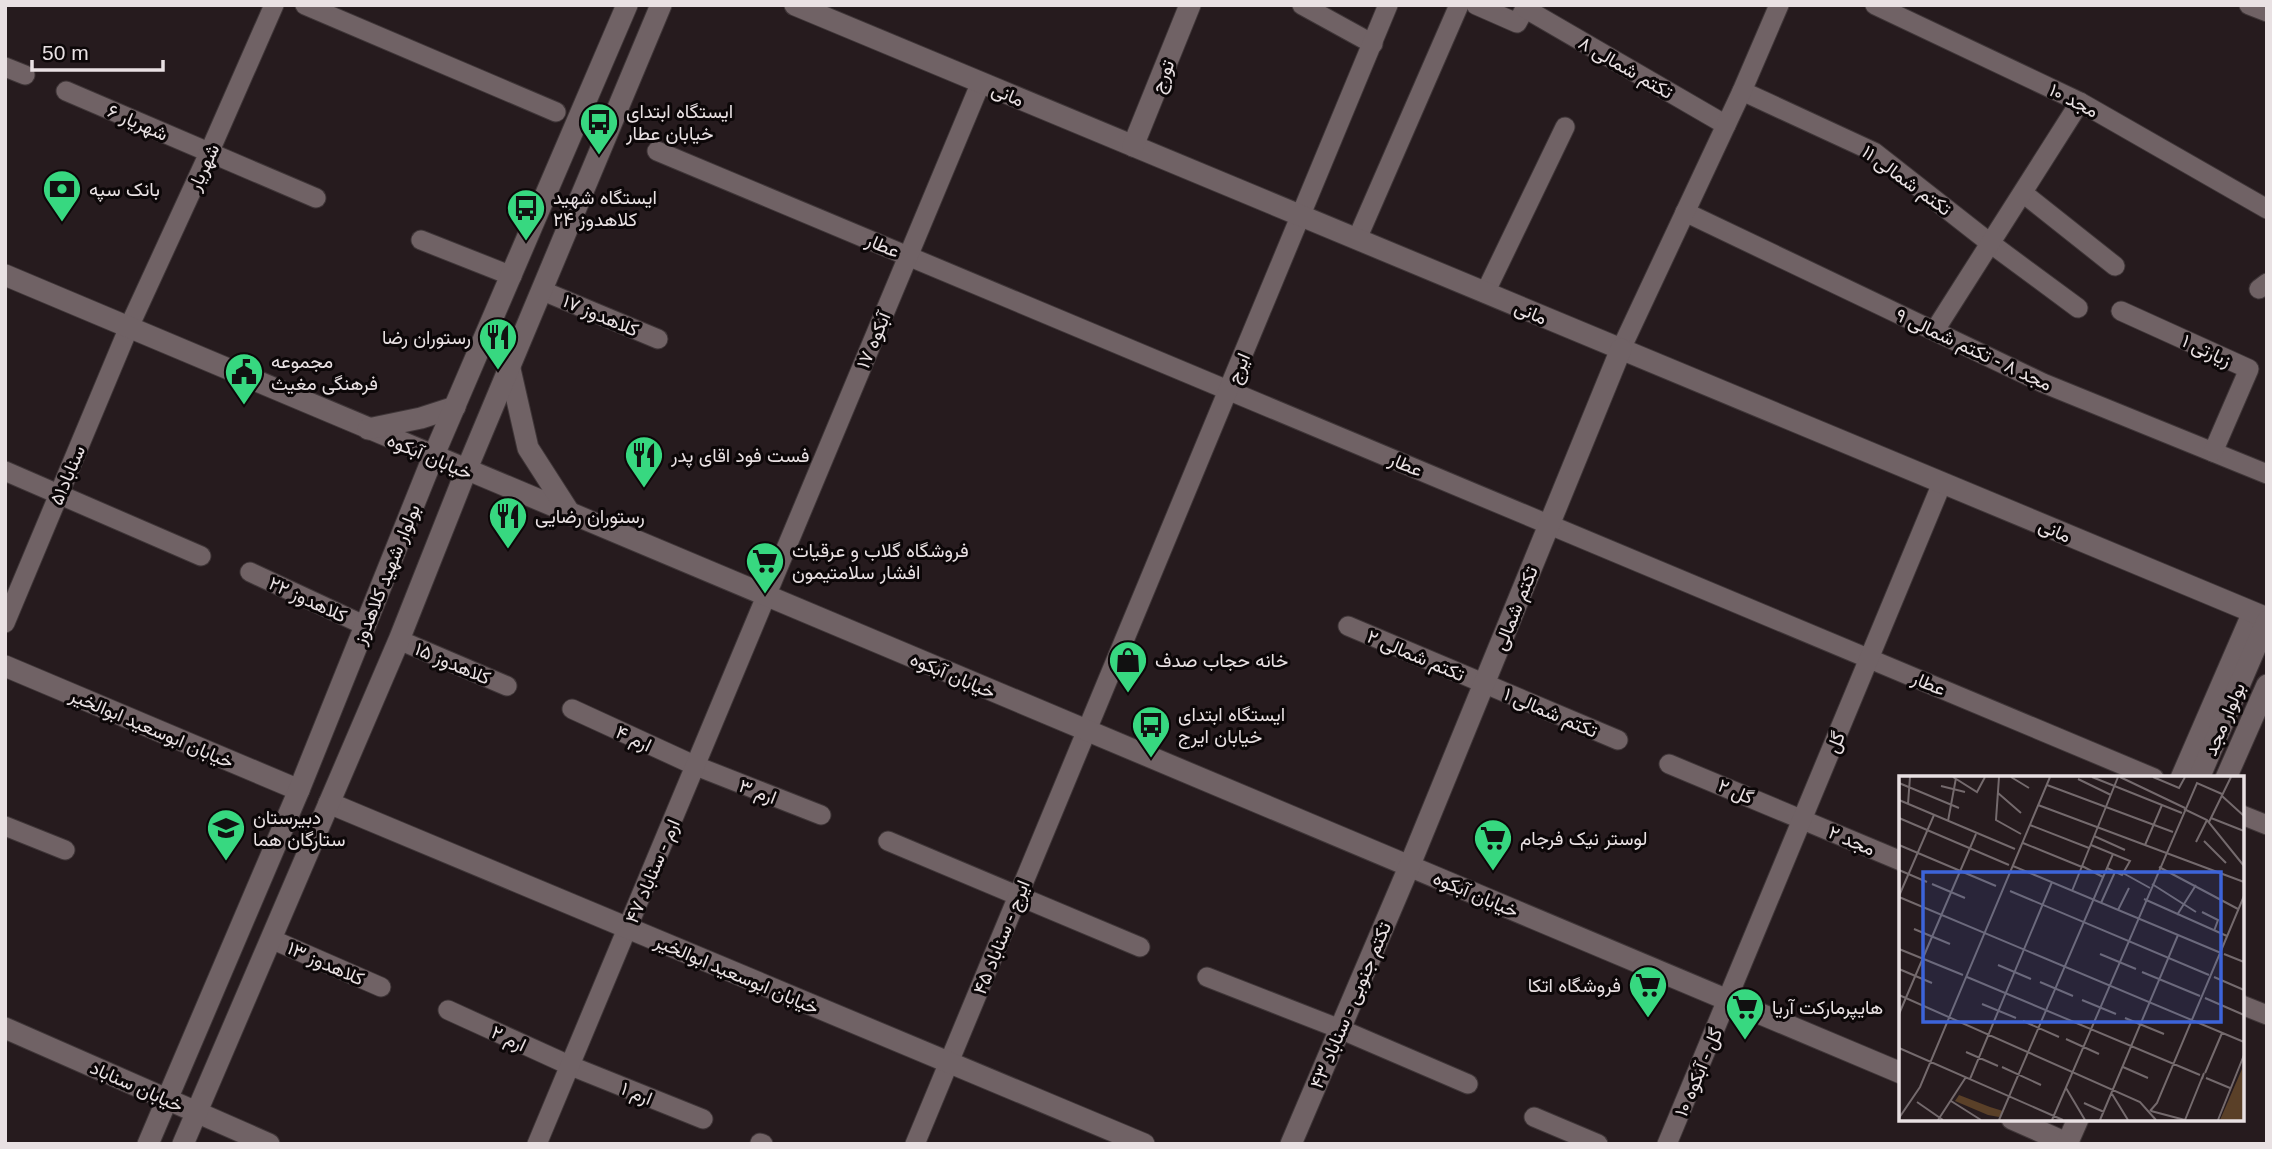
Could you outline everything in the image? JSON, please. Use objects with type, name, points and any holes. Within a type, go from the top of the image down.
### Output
[{"type":"main road","name":"بولوار شهید کلاهدوز","points":[[148,1144],[299,789],[433,457],[626,5]]},
{"type":"main road","name":"بولوار شهید کلاهدوز","points":[[183,1144],[399,640],[466,471],[661,5]]},
{"type":"main road","name":"مانی","points":[[795,5],[2262,617]]},
{"type":"main road","name":"تورج","points":[[1133,146],[1190,5]]},
{"type":"main road","name":"خیابان آبکوه","points":[[5,275],[1899,1072]]},
{"type":"main road","name":"تکتم شمالی","points":[[1409,867],[1621,349]]},
{"type":"main road","points":[[510,369],[528,448],[571,515]]},
{"type":"main road","points":[[368,429],[421,418],[455,407]]},
{"type":"main road","name":"بولوار مجد","points":[[2200,776],[2262,617]]},
{"type":"main road","name":"خیابان ابوسعید ابوالخیر","points":[[5,666],[299,789]]},
{"type":"main road","name":"بولوار مجد","points":[[2227,776],[2267,685]]},
{"type":"main road","name":"خیابان ابوسعید ابوالخیر","points":[[329,803],[1144,1144]]},
{"type":"main road","name":"تکتم جنوبی - سناباد ۴۳","points":[[1292,1144],[1409,867]]},
{"type":"main road","name":"خیابان سناباد","points":[[5,1028],[269,1144]]},
{"type":"main road","points":[[2018,1121],[2045,1129],[2068,1143],[2077,1121]]},
{"type":"street","name":"شهریار","points":[[129,327],[274,5]]},
{"type":"street","points":[[305,5],[556,111]]},
{"type":"street","points":[[1302,5],[1373,44]]},
{"type":"street","name":"ایرج","points":[[1086,731],[1388,5]]},
{"type":"street","points":[[1357,239],[1459,5]]},
{"type":"street","points":[[1476,5],[1517,23],[1526,7]]},
{"type":"street","points":[[1621,349],[1742,91],[1779,5]]},
{"type":"street","name":"مجد ۱۰","points":[[1875,5],[2080,102],[2267,209]]},
{"type":"street","points":[[2249,5],[2267,12]]},
{"type":"street","name":"تکتم شمالی ۸","points":[[1526,7],[1726,125]]},
{"type":"street","points":[[5,67],[25,75]]},
{"type":"street","name":"آبکوه ۱۷","points":[[766,597],[981,82]]},
{"type":"street","name":"شهریار ۶","points":[[66,91],[316,198]]},
{"type":"street","name":"تکتم شمالی ۱۱","points":[[1742,91],[1874,152],[2078,308]]},
{"type":"street","points":[[1935,330],[2080,102]]},
{"type":"street","points":[[1485,293],[1565,127]]},
{"type":"street","name":"عطار","points":[[657,151],[2149,776]]},
{"type":"street","points":[[2023,193],[2115,265]]},
{"type":"street","name":"مجد ۸ - تکتم شمالی ۹","points":[[1685,212],[2043,383],[2267,474]]},
{"type":"street","points":[[421,240],[512,276]]},
{"type":"street","name":"کلاهدوز ۱۷","points":[[543,291],[659,339]]},
{"type":"street","name":"زیارتی ۱","points":[[2121,311],[2249,369],[2213,452]]},
{"type":"street","name":"سناباد۵۱","points":[[5,623],[129,327]]},
{"type":"street","points":[[5,471],[201,555]]},
{"type":"street","name":"گل","points":[[1728,1000],[1942,483]]},
{"type":"street","name":"کلاهدوز ۲۲","points":[[250,572],[366,626]]},
{"type":"street","name":"ارم - سناباد ۴۷","points":[[537,1144],[766,597]]},
{"type":"street","points":[[2181,776],[2262,617]]},
{"type":"street","name":"تکتم شمالی ۲","points":[[1348,626],[1483,684]]},
{"type":"street","name":"کلاهدوز ۱۵","points":[[399,640],[507,686]]},
{"type":"street","name":"تکتم شمالی ۱","points":[[1483,684],[1618,740]]},
{"type":"street","name":"ارم ۴","points":[[572,709],[696,766]]},
{"type":"street","name":"ایرج - سناباد ۴۵","points":[[915,1144],[1086,731]]},
{"type":"street","name":"گل ۲","points":[[1669,764],[1803,819]]},
{"type":"street","name":"ارم ۳","points":[[696,766],[821,816]]},
{"type":"street","points":[[2244,816],[2267,825]]},
{"type":"street","name":"مجد ۲","points":[[1803,819],[1899,860]]},
{"type":"street","points":[[5,826],[65,850]]},
{"type":"street","points":[[888,841],[1140,947]]},
{"type":"street","name":"کلاهدوز ۱۳","points":[[271,939],[380,987]]},
{"type":"street","points":[[1208,977],[1340,1029],[1468,1084]]},
{"type":"street","name":"گل - آبکوه ۱۰","points":[[1667,1144],[1728,1000]]},
{"type":"street","points":[[2244,1006],[2267,1015]]},
{"type":"street","name":"ارم ۲","points":[[448,1010],[571,1066]]},
{"type":"street","name":"ارم ۱","points":[[571,1066],[703,1119]]},
{"type":"street","points":[[1534,1117],[1598,1144]]},
{"type":"place","name":"ایستگاه ابتدای خیابان عطار","points":[[599,156]]},
{"type":"place","name":"بانک سپه","points":[[62,223]]},
{"type":"place","name":"ایستگاه شهید کلاهدوز ۲۴","points":[[526,242]]},
{"type":"place","name":"رستوران رضا","points":[[498,371]]},
{"type":"place","name":"مجموعه فرهنگی مغیث","points":[[244,406]]},
{"type":"place","name":"فست فود اقای پدر","points":[[644,489]]},
{"type":"place","name":"رستوران رضایی","points":[[508,550]]},
{"type":"place","name":"فروشگاه گلاب و عرقیات افشار سلامتیمون","points":[[765,595]]},
{"type":"place","name":"خانه حجاب صدف","points":[[1128,694]]},
{"type":"place","name":"ایستگاه ابتدای خیابان ایرج","points":[[1151,759]]},
{"type":"place","name":"دبیرستان ستارگان هما","points":[[226,862]]},
{"type":"place","name":"لوستر نیک فرجام","points":[[1493,872]]},
{"type":"place","name":"فروشگاه اتکا","points":[[1648,1019]]},
{"type":"place","name":"هایپرمارکت آریا","points":[[1745,1041]]}]
